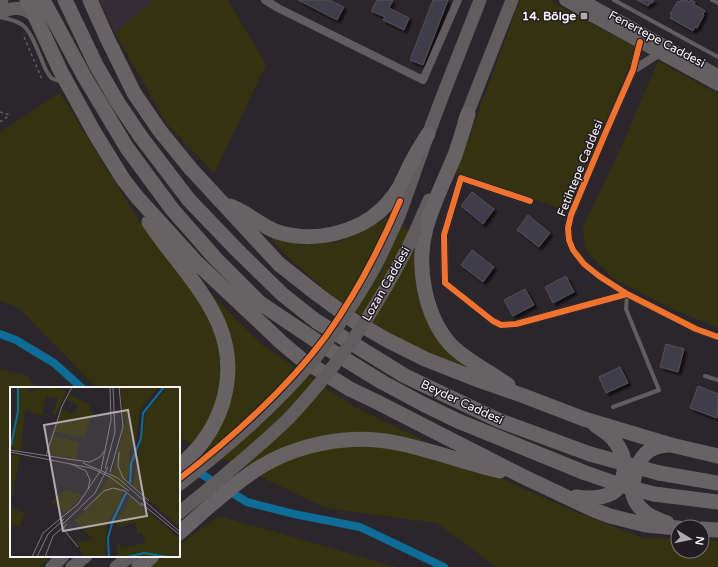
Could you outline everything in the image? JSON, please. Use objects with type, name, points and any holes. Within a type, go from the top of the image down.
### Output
[{"type":"highway","points":[[27,0],[60,70],[59,80],[123,179],[137,197],[196,262],[301,359],[350,389],[522,476],[563,495],[610,516],[646,525],[670,526]]},
{"type":"highway","name":"Beyder Caddesi","points":[[43,0],[84,76],[127,148],[172,209],[215,258],[260,303],[308,336],[382,382],[458,421],[583,472],[620,485],[654,494],[718,502]]},
{"type":"highway","name":"Beyder Caddesi","points":[[65,0],[96,65],[118,103],[141,137],[189,200],[282,294],[316,320],[405,376],[498,420],[590,454],[659,473],[718,483]]},
{"type":"highway","points":[[90,0],[106,38],[134,93],[160,131],[191,169],[279,264],[354,321],[425,359],[481,381],[584,419],[671,445],[718,456]]},
{"type":"highway","points":[[468,114],[456,153],[437,197],[426,229],[422,257],[426,297],[432,315],[440,330],[450,343],[468,359],[490,372],[524,396]]},
{"type":"highway","points":[[220,201],[245,213],[257,222],[286,234],[305,237],[326,236],[346,231],[364,223],[382,210],[398,188],[411,162],[428,134]]},
{"type":"highway","points":[[137,197],[144,215],[155,232],[201,292],[217,318],[222,330],[228,360],[225,394],[217,418],[202,443],[180,465]]},
{"type":"highway","points":[[563,495],[584,498],[600,498],[613,492],[618,487],[623,477],[624,462],[618,446],[610,435],[584,419]]},
{"type":"highway","points":[[180,532],[230,489],[255,470],[280,456],[307,447],[345,439],[372,439],[396,443],[522,476]]},
{"type":"highway","points":[[670,524],[656,519],[646,513],[634,499],[632,492],[636,469],[640,459],[652,448],[661,445],[671,445]]},
{"type":"highway","points":[[138,567],[151,557]]},
{"type":"main road","name":"Lozan Caddesi","points":[[180,484],[205,465],[272,405],[317,356],[359,294],[379,258],[399,216],[428,134],[480,0]]},
{"type":"main road","name":"Lozan Caddesi","points":[[180,512],[226,475],[286,421],[315,388],[357,334],[385,289],[416,230],[468,114],[512,0]]},
{"type":"main road","name":"Fenertepe Caddesi","points":[[565,0],[718,85]]},
{"type":"main road","name":"Fenertepe Caddesi","points":[[582,0],[718,74]]},
{"type":"main road","points":[[0,13],[6,9],[16,8],[28,10],[35,16]]},
{"type":"main road","points":[[52,567],[62,557]]},
{"type":"main road","points":[[116,567],[130,557]]},
{"type":"street","points":[[265,0],[278,8],[423,80],[458,0]]},
{"type":"street","name":"Fetihtepe Caddesi","points":[[640,42],[633,70],[571,215],[568,228],[569,240],[573,250],[584,264],[599,276],[627,294],[696,329],[718,337]]},
{"type":"street","points":[[633,70],[660,53]]},
{"type":"street","points":[[530,201],[461,178],[444,234],[445,283],[493,321],[501,325],[516,324],[627,294]]},
{"type":"lane","points":[[614,0],[718,57]]},
{"type":"lane","points":[[712,0],[718,3]]},
{"type":"lane","points":[[0,17],[14,20],[22,24],[30,32],[46,70],[59,80]]},
{"type":"lane","points":[[613,408],[659,390],[626,309],[627,294]]},
{"type":"lane","points":[[705,376],[718,380]]},
{"type":"path","points":[[24,36],[42,79],[59,80]]},
{"type":"path","points":[[0,112],[10,115],[0,122]]},
{"type":"shaded area","points":[[99,0],[154,0],[115,33]]},
{"type":"shaded area","points":[[154,0],[228,0],[266,65],[214,173],[167,124],[115,33]]},
{"type":"shaded area","points":[[520,0],[549,0],[637,48],[567,211],[456,172]]},
{"type":"shaded area","points":[[658,61],[718,94],[718,328],[670,308],[613,278],[585,250],[583,228],[622,145]]},
{"type":"shaded area","points":[[60,93],[141,224],[262,345],[353,406],[519,487],[578,513],[643,538],[670,539],[670,559],[710,559],[710,540],[718,541],[718,567],[497,567],[437,523],[326,508],[180,438],[180,387],[96,387],[19,308],[0,300],[0,132]]},
{"type":"shaded area","points":[[387,218],[421,237],[443,344],[467,367],[420,350],[381,330],[330,294],[284,253],[270,236],[304,245],[339,242]]},
{"type":"shaded area","points":[[0,369],[27,376],[35,387],[10,387],[10,557],[50,557],[39,567],[0,567]]},
{"type":"shaded area","points":[[219,516],[396,567],[149,567],[163,557],[180,557],[180,544]]},
{"type":"building","points":[[298,0],[329,0],[344,7],[337,20]]},
{"type":"building","points":[[377,0],[393,0],[389,8],[409,18],[404,30],[383,20],[385,17],[371,11]]},
{"type":"building","points":[[433,0],[448,0],[423,65],[410,60]]},
{"type":"building","points":[[637,0],[654,0],[648,6]]},
{"type":"building","points":[[681,0],[686,0],[689,2],[691,0],[695,2],[694,4],[705,11],[697,28],[695,27],[693,31],[670,18],[672,15],[670,14],[678,1],[680,2]]},
{"type":"building","points":[[472,192],[494,209],[483,224],[461,206]]},
{"type":"building","points":[[528,215],[550,233],[539,247],[517,230]]},
{"type":"building","points":[[472,250],[494,267],[483,282],[461,265]]},
{"type":"building","points":[[566,276],[574,292],[553,303],[545,287]]},
{"type":"building","points":[[525,289],[534,305],[513,316],[504,300]]},
{"type":"building","points":[[666,344],[684,349],[678,372],[660,367]]},
{"type":"building","points":[[620,367],[628,383],[606,393],[599,377]]},
{"type":"building","points":[[698,386],[718,394],[717,418],[690,408]]},
{"type":"waterway","points":[[0,334],[16,340],[54,363],[81,387]]},
{"type":"waterway","points":[[180,461],[247,502],[294,514],[360,527],[444,567]]},
{"type":"cycle path","points":[[640,42],[633,70],[571,215],[568,228],[569,240],[573,250],[584,264],[599,276],[627,294],[696,329],[718,337]]},
{"type":"cycle path","points":[[530,201],[461,178],[444,235],[445,283],[493,321],[501,325],[516,324],[627,294]]},
{"type":"cycle path","points":[[180,478],[219,447],[276,394],[326,336],[357,287],[376,253],[400,201]]},
{"type":"place","name":"14. Bölge","points":[[584,16]]}]
